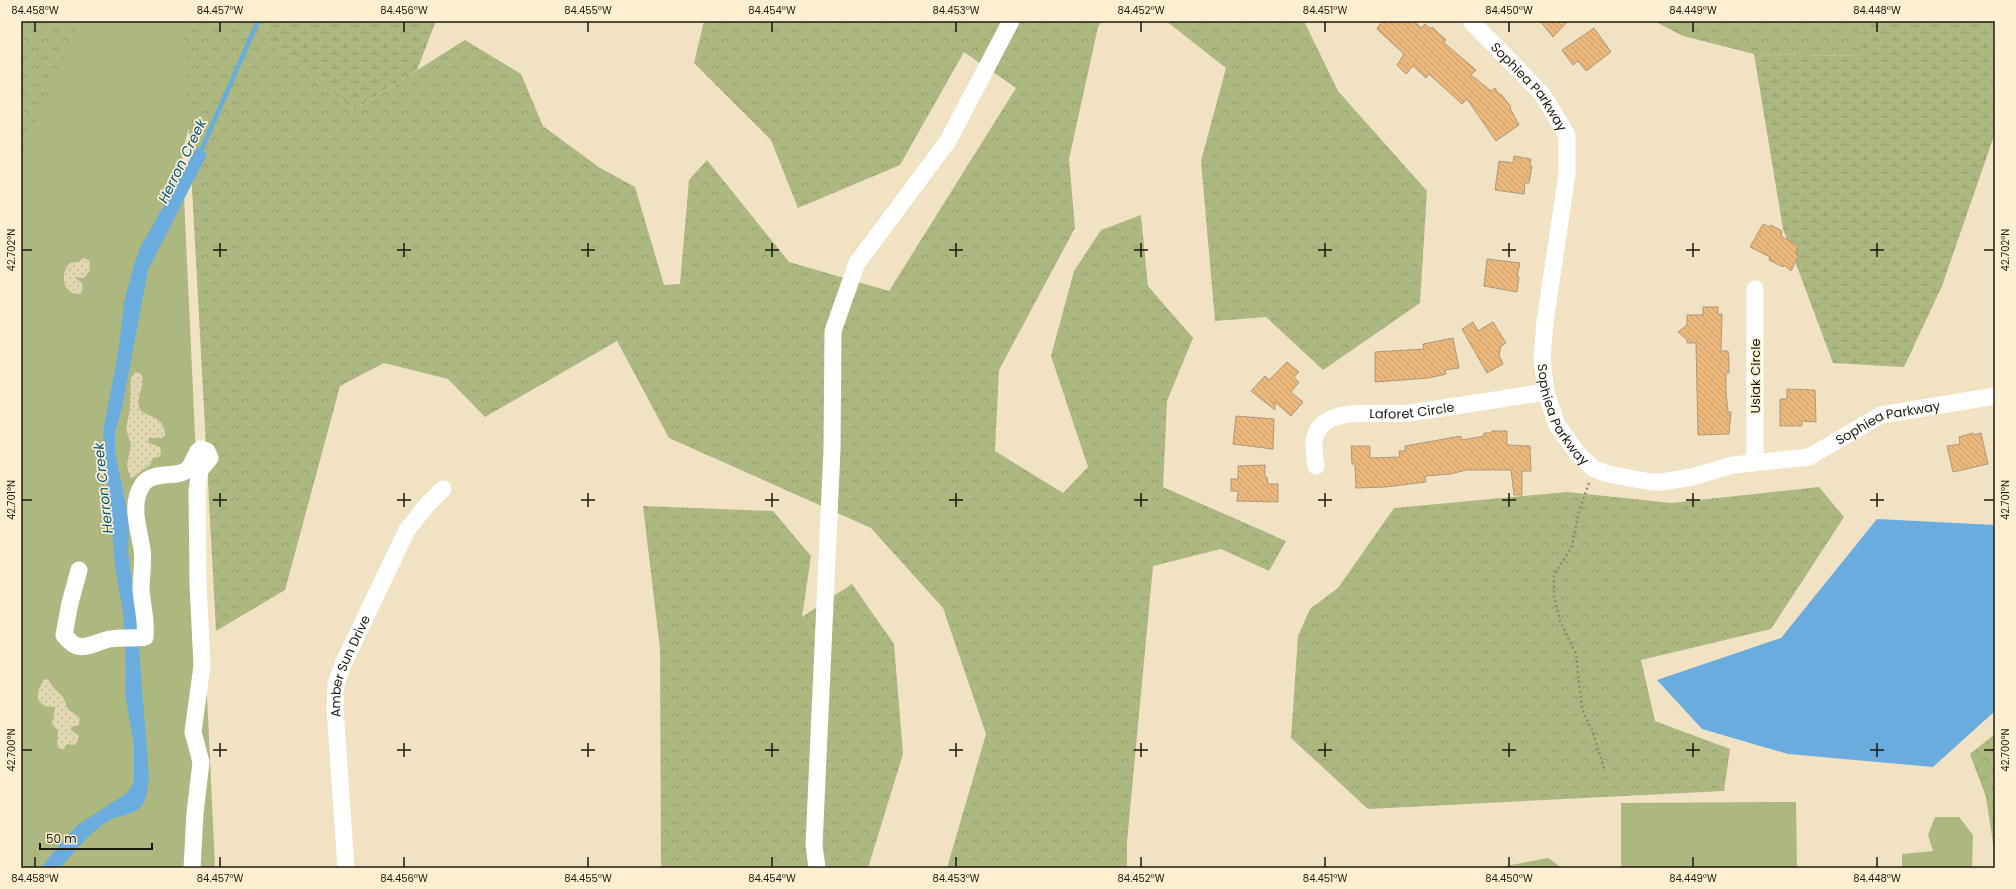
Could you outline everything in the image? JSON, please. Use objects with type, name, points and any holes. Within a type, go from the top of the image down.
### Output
[{"type":"street","points":[[817,868],[814,845],[832,449],[833,331],[858,263],[948,141],[1011,21]]},
{"type":"street","name":"Sophiea Parkway","points":[[1471,21],[1542,94],[1567,135],[1567,174],[1544,330],[1542,359],[1546,392],[1557,425],[1577,453],[1594,469],[1608,474],[1651,482],[1662,482],[1692,477],[1733,465],[1809,457],[1881,415],[1995,396]]},
{"type":"street","name":"Usiak Circle","points":[[1755,289],[1755,463]]},
{"type":"street","name":"Laforet Circle","points":[[1316,466],[1314,443],[1316,432],[1323,424],[1336,417],[1359,414],[1409,413],[1546,392]]},
{"type":"street","points":[[79,570],[70,602],[64,636],[75,646],[88,647],[116,639],[145,638],[146,628],[141,590],[142,550],[137,524],[136,501],[138,493],[144,483],[156,476],[181,473],[187,470],[198,451],[204,450],[209,454],[210,458],[200,470],[197,491],[198,583],[202,666],[193,732],[201,762],[201,774],[195,813],[192,868]]},
{"type":"street","name":"Amber Sun Drive","points":[[346,868],[335,708],[336,684],[344,662],[407,530],[426,506],[443,489]]},
{"type":"path","points":[[1594,469],[1579,511],[1572,546],[1562,559],[1554,575],[1554,597],[1560,621],[1576,654],[1582,709],[1587,718],[1605,772]]},
{"type":"green space","points":[[21,21],[219,21],[182,153],[215,868],[21,868]]},
{"type":"green space","points":[[21,21],[81,21],[21,155]]},
{"type":"green space","points":[[183,21],[268,21],[265,40],[354,110],[465,40],[521,74],[543,126],[600,168],[635,187],[664,285],[680,284],[689,180],[707,160],[789,262],[889,291],[1016,88],[964,52],[900,165],[798,208],[771,140],[694,63],[704,21],[1102,21],[1098,27],[1069,159],[1075,228],[999,370],[995,451],[1063,493],[1088,467],[1051,356],[1074,271],[1101,230],[1141,215],[1148,286],[1193,338],[1167,401],[1163,487],[1286,541],[1269,571],[1221,549],[1153,566],[1127,842],[1127,868],[947,868],[986,734],[943,608],[871,528],[669,438],[617,341],[485,417],[448,379],[384,363],[340,386],[285,590],[216,631]]},
{"type":"green space","points":[[268,21],[436,21],[417,70],[354,110],[265,40]]},
{"type":"green space","points":[[1166,21],[1304,21],[1338,91],[1427,191],[1420,303],[1323,370],[1266,317],[1215,321],[1201,161],[1226,68]]},
{"type":"green space","points":[[1654,21],[1862,21],[1861,56],[1754,54],[1683,36]]},
{"type":"green space","points":[[1862,21],[1993,21],[1995,133],[1942,286],[1904,367],[1833,363],[1783,229],[1754,54],[1860,56]]},
{"type":"green space","points":[[1819,487],[1844,517],[1771,629],[1641,660],[1655,721],[1730,749],[1724,791],[1368,809],[1291,738],[1298,636],[1310,609],[1338,588],[1394,508],[1567,492],[1671,503]]},
{"type":"green space","points":[[643,506],[773,511],[811,556],[802,617],[852,584],[894,644],[903,754],[868,868],[661,868],[660,649]]},
{"type":"green space","points":[[1995,734],[1995,856],[1986,797],[1970,754]]},
{"type":"green space","points":[[1796,802],[1797,868],[1621,868],[1621,803]]},
{"type":"green space","points":[[1935,817],[1959,817],[1973,835],[1972,868],[1902,868],[1902,854],[1933,851],[1928,835]]},
{"type":"green space","points":[[1548,858],[1562,868],[1495,868]]},
{"type":"sand","points":[[84,258],[90,261],[90,270],[84,278],[74,277],[82,283],[83,290],[80,294],[74,293],[66,287],[64,283],[65,272],[70,263],[78,262]]},
{"type":"sand","points":[[135,372],[141,374],[142,378],[142,386],[138,403],[139,407],[141,411],[162,423],[165,435],[162,438],[149,438],[149,443],[160,447],[161,454],[159,457],[153,458],[150,465],[132,478],[130,477],[127,465],[131,444],[126,429],[130,408],[131,378]]},
{"type":"sand","points":[[45,679],[49,680],[53,687],[63,697],[68,709],[80,718],[79,725],[71,727],[71,730],[79,736],[77,743],[73,745],[67,744],[63,750],[57,747],[58,731],[52,724],[55,707],[43,705],[38,699],[38,692],[42,681]]},
{"type":"water","points":[[197,147],[207,154],[148,270],[122,408],[115,432],[115,452],[129,521],[128,552],[137,623],[149,777],[146,794],[140,808],[132,813],[110,820],[96,830],[60,868],[41,868],[65,838],[79,824],[127,793],[134,782],[134,746],[125,693],[126,671],[123,613],[115,566],[107,471],[102,451],[104,426],[118,354],[124,302],[134,265],[141,246]]},
{"type":"water","points":[[1877,519],[1995,525],[1995,711],[1933,767],[1788,754],[1702,729],[1657,680],[1781,638]]},
{"type":"building","points":[[1382,21],[1414,21],[1421,28],[1425,24],[1431,29],[1432,27],[1446,40],[1443,42],[1476,70],[1471,75],[1491,91],[1495,88],[1500,95],[1501,94],[1511,107],[1510,108],[1519,125],[1496,141],[1467,99],[1462,104],[1429,74],[1426,78],[1413,66],[1406,74],[1397,65],[1404,54],[1377,29]]},
{"type":"building","points":[[1540,21],[1568,21],[1553,37]]},
{"type":"building","points":[[1594,28],[1611,52],[1586,71],[1578,61],[1573,65],[1562,50]]},
{"type":"building","points":[[1514,156],[1531,159],[1530,166],[1532,166],[1529,183],[1525,183],[1524,194],[1495,190],[1499,161],[1513,163]]},
{"type":"building","points":[[1763,224],[1770,227],[1771,225],[1782,231],[1781,236],[1799,246],[1795,253],[1799,255],[1791,271],[1784,265],[1783,267],[1769,260],[1770,257],[1750,247]]},
{"type":"building","points":[[1487,259],[1520,263],[1517,276],[1519,277],[1517,292],[1484,286]]},
{"type":"building","points":[[1703,307],[1718,307],[1718,314],[1722,314],[1721,351],[1728,351],[1729,359],[1729,373],[1726,373],[1726,392],[1728,412],[1731,412],[1729,434],[1698,435],[1696,343],[1687,343],[1687,340],[1678,332],[1687,325],[1687,315],[1703,315]]},
{"type":"building","points":[[1473,322],[1478,331],[1493,322],[1506,343],[1501,346],[1499,355],[1503,364],[1487,373],[1462,329]]},
{"type":"building","points":[[1453,338],[1459,368],[1445,370],[1446,374],[1429,378],[1375,382],[1375,352],[1424,349],[1423,344]]},
{"type":"building","points":[[1287,362],[1299,372],[1294,377],[1299,382],[1291,392],[1303,402],[1291,416],[1275,402],[1275,410],[1251,391],[1265,376],[1269,380]]},
{"type":"building","points":[[1787,389],[1815,390],[1816,422],[1802,421],[1802,426],[1780,426],[1780,399],[1787,399]]},
{"type":"building","points":[[1236,416],[1274,419],[1273,449],[1233,444]]},
{"type":"building","points":[[1492,431],[1507,431],[1507,445],[1530,446],[1531,471],[1522,471],[1522,495],[1514,495],[1511,470],[1466,470],[1450,474],[1425,476],[1426,482],[1385,487],[1356,488],[1355,464],[1352,464],[1351,446],[1370,446],[1370,458],[1400,457],[1399,451],[1405,451],[1405,446],[1461,436],[1462,440],[1484,436],[1484,433],[1491,433]]},
{"type":"building","points":[[1973,433],[1974,435],[1981,433],[1988,464],[1953,472],[1947,446],[1960,444],[1959,437]]},
{"type":"building","points":[[1265,465],[1265,477],[1267,477],[1268,484],[1278,484],[1278,502],[1237,501],[1238,491],[1231,491],[1231,479],[1238,479],[1238,466]]},
{"type":"waterway","name":"Herron Creek","points":[[199,155],[258,21]]}]
